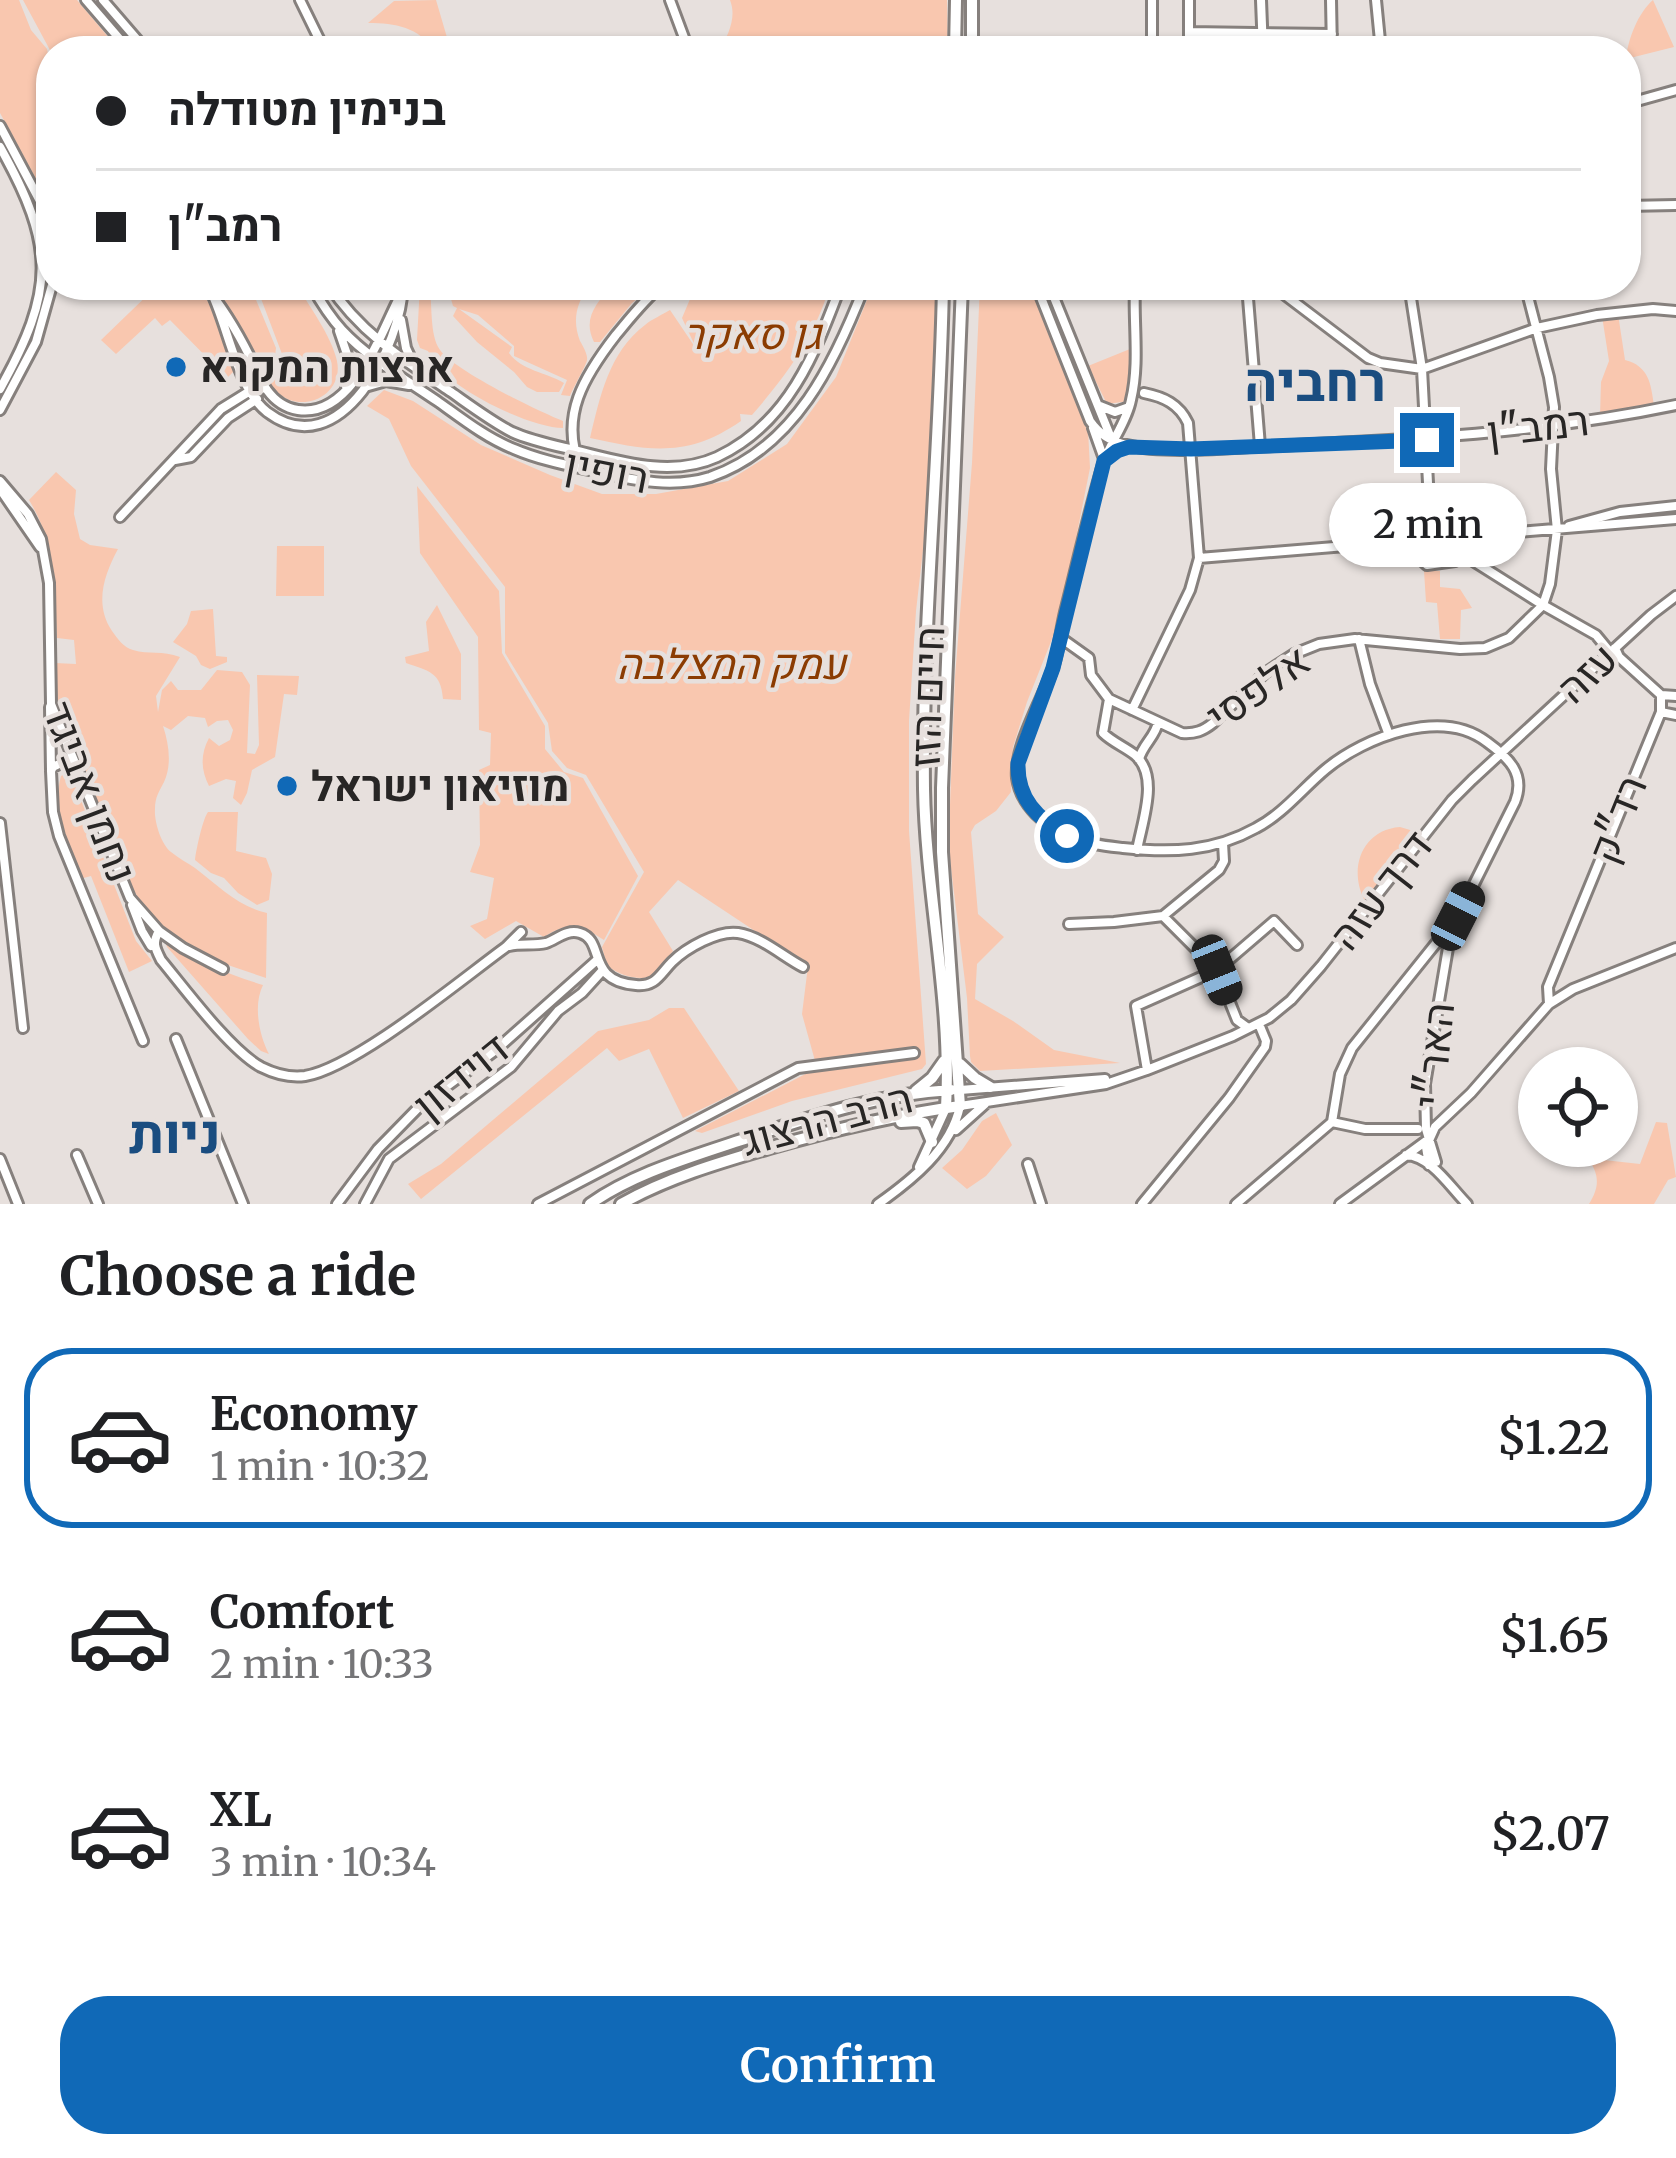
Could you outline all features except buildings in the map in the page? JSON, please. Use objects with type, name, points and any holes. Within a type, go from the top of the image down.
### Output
[{"type":"main road","points":[[955,36],[956,0]]},
{"type":"main road","points":[[972,0],[972,36]]},
{"type":"main road","name":"חיים הזז","points":[[942,300],[924,782],[927,857],[952,1060]]},
{"type":"main road","name":"חיים הזז","points":[[960,1106],[952,1060],[942,788],[961,300]]},
{"type":"main road","points":[[912,1094],[952,1060],[990,1087]]},
{"type":"main road","name":"חיים הזז","points":[[946,1108],[954,1090]]},
{"type":"main road","name":"הרב הרצוג","points":[[590,1204],[690,1157],[852,1104],[954,1090]]},
{"type":"main road","name":"הרב הרצוג","points":[[621,1204],[654,1187],[748,1154],[896,1116],[960,1106]]},
{"type":"main road","points":[[827,1132],[917,1120],[927,1125],[932,1142]]},
{"type":"main road","points":[[639,1204],[654,1187]]},
{"type":"street","points":[[86,0],[117,36]]},
{"type":"street","points":[[103,0],[134,36]]},
{"type":"street","points":[[300,0],[318,36]]},
{"type":"street","points":[[670,0],[683,36]]},
{"type":"street","points":[[1152,0],[1152,36]]},
{"type":"street","points":[[1189,0],[1189,36]]},
{"type":"street","points":[[1261,0],[1262,36]]},
{"type":"street","points":[[1189,32],[1332,34],[1331,0]]},
{"type":"street","points":[[1376,0],[1380,36]]},
{"type":"street","points":[[1641,100],[1676,91]]},
{"type":"street","points":[[0,126],[36,194]]},
{"type":"street","points":[[0,147],[36,227]]},
{"type":"street","points":[[1641,206],[1676,205]]},
{"type":"street","points":[[0,389],[32,328],[39,300]]},
{"type":"street","points":[[0,410],[36,342],[48,300]]},
{"type":"street","points":[[214,300],[253,396],[276,417]]},
{"type":"street","points":[[216,300],[265,388],[282,404],[304,410],[324,407],[344,393],[395,317]]},
{"type":"street","name":"רופין","points":[[321,300],[349,337],[499,442],[529,455],[652,482],[710,476],[749,457],[775,436],[815,392],[859,300]]},
{"type":"street","name":"רופין","points":[[340,300],[388,349],[506,428],[533,440],[638,464],[682,466],[717,457],[774,415],[800,382],[835,300]]},
{"type":"street","points":[[228,418],[253,411],[295,424],[320,424],[346,410],[388,349],[400,300]]},
{"type":"street","points":[[581,468],[571,438],[587,374],[646,300]]},
{"type":"street","points":[[1042,300],[1104,461]]},
{"type":"street","points":[[1055,300],[1112,439]]},
{"type":"street","points":[[1135,300],[1130,406],[1104,461],[1053,668],[1020,754],[1021,790],[1036,815],[1067,836],[1089,843],[1186,852],[1270,820],[1340,759],[1390,735],[1420,728],[1457,729],[1478,736],[1501,753]]},
{"type":"street","points":[[1248,300],[1260,446]]},
{"type":"street","points":[[1292,300],[1368,358],[1421,369],[1537,328],[1607,312],[1676,311]]},
{"type":"street","points":[[1411,300],[1435,540]]},
{"type":"street","points":[[1529,300],[1550,376],[1555,425],[1551,469],[1557,530],[1543,605]]},
{"type":"street","points":[[360,325],[377,327],[395,317]]},
{"type":"street","points":[[395,317],[417,369]]},
{"type":"street","points":[[333,319],[349,360],[344,393]]},
{"type":"street","points":[[120,517],[229,403],[239,385],[240,366]]},
{"type":"street","points":[[364,388],[386,381],[417,387]]},
{"type":"street","points":[[175,460],[191,457],[265,388]]},
{"type":"street","points":[[1132,710],[1190,590],[1199,558],[1188,423],[1183,411],[1144,393]]},
{"type":"street","points":[[229,403],[253,396]]},
{"type":"street","name":"רמב\"ן","points":[[1112,439],[1132,447],[1191,449],[1427,440],[1676,405]]},
{"type":"street","points":[[1100,406],[1115,412],[1130,406]]},
{"type":"street","points":[[1090,421],[1112,439]]},
{"type":"street","points":[[1104,461],[1132,447]]},
{"type":"street","name":"נחמן אביגד","points":[[0,485],[38,543],[48,568],[50,693],[71,758],[130,898],[160,931],[223,969]]},
{"type":"street","points":[[1557,530],[1595,517],[1676,506]]},
{"type":"street","points":[[1199,558],[1676,519]]},
{"type":"street","points":[[1435,540],[1596,635],[1661,695],[1676,696]]},
{"type":"street","points":[[1414,541],[1415,554],[1427,565],[1465,556]]},
{"type":"street","name":"עזה","points":[[1501,753],[1676,596]]},
{"type":"street","name":"אלפסי","points":[[1109,699],[1182,733],[1198,732],[1257,679],[1294,655],[1331,640],[1485,648],[1509,638],[1543,605]]},
{"type":"street","points":[[1061,638],[1089,658],[1091,675],[1109,699],[1102,733],[1139,759],[1146,770],[1148,793],[1137,850]]},
{"type":"street","points":[[1359,639],[1390,735]]},
{"type":"street","points":[[50,693],[53,812],[59,836],[143,1041]]},
{"type":"street","name":"רד\"ק","points":[[1549,1004],[1551,981],[1660,712],[1661,695]]},
{"type":"street","points":[[1660,712],[1676,715]]},
{"type":"street","points":[[1139,759],[1159,722]]},
{"type":"street","name":"האר\"י","points":[[1467,1203],[1432,1163],[1426,1072],[1458,916],[1519,790],[1518,775],[1501,753]]},
{"type":"street","name":"דרך עזה","points":[[1254,1026],[1306,984],[1452,800],[1501,753]]},
{"type":"street","points":[[51,776],[53,767],[71,758]]},
{"type":"street","points":[[0,823],[23,1028]]},
{"type":"street","points":[[1069,924],[1163,916],[1219,870],[1224,861],[1222,842]]},
{"type":"street","points":[[130,898],[142,931],[161,960],[232,1041],[253,1062],[298,1077],[323,1071],[365,1048],[521,932]]},
{"type":"street","points":[[1163,916],[1217,970],[1237,1020],[1233,1036]]},
{"type":"street","points":[[1235,1204],[1332,1122],[1340,1074],[1352,1048],[1458,916]]},
{"type":"street","points":[[1148,1070],[1136,1006],[1217,970],[1274,921],[1297,945]]},
{"type":"street","points":[[160,931],[154,946],[161,960]]},
{"type":"street","points":[[506,947],[540,944],[580,932],[592,941],[602,971],[624,983],[647,985],[680,955],[730,932],[757,939],[803,967]]},
{"type":"street","points":[[1436,945],[1447,952]]},
{"type":"street","points":[[1340,1204],[1439,1131],[1549,1004],[1573,988],[1676,948]]},
{"type":"street","name":"דוידזון","points":[[338,1204],[378,1149],[409,1117],[497,1049],[597,960]]},
{"type":"street","points":[[365,1204],[389,1159],[511,1066],[557,1011],[602,971]]},
{"type":"street","points":[[1142,1204],[1254,1064],[1266,1041],[1254,1026],[1237,1020]]},
{"type":"street","name":"הרב הרצוג","points":[[960,1106],[1093,1087],[1254,1026]]},
{"type":"street","points":[[176,1039],[244,1204]]},
{"type":"street","points":[[538,1204],[798,1067],[914,1053]]},
{"type":"street","name":"הרב הרצוג","points":[[954,1090],[1099,1080],[1148,1070]]},
{"type":"street","points":[[1428,1139],[1471,1093]]},
{"type":"street","points":[[947,1139],[986,1104]]},
{"type":"street","points":[[1425,1105],[1432,1112],[1451,1111]]},
{"type":"street","points":[[878,1204],[932,1159],[955,1124],[960,1106]]},
{"type":"street","points":[[914,1174],[946,1108]]},
{"type":"street","points":[[1332,1122],[1365,1129],[1418,1129]]},
{"type":"street","points":[[1404,1155],[1432,1163],[1439,1131]]},
{"type":"street","points":[[77,1155],[98,1204]]},
{"type":"street","points":[[0,1159],[18,1204]]},
{"type":"street","points":[[1028,1164],[1041,1204]]},
{"type":"green space","points":[[0,0],[19,0],[36,36],[36,180],[0,113]]},
{"type":"green space","points":[[23,0],[77,0],[107,36],[42,36]]},
{"type":"green space","points":[[436,0],[447,36],[421,36],[406,28],[368,23],[394,1]]},
{"type":"green space","points":[[730,0],[947,0],[948,36],[727,36]]},
{"type":"green space","points":[[1653,0],[1674,47],[1641,55],[1641,36],[1632,36]]},
{"type":"green space","points":[[142,300],[207,300],[234,371],[227,378],[170,320],[162,326],[155,318],[116,354],[101,340]]},
{"type":"green space","points":[[224,300],[256,300],[276,348],[275,356],[258,357]]},
{"type":"green space","points":[[262,300],[306,300],[337,361],[331,389],[307,402],[280,395],[269,382],[263,363],[278,361],[282,354]]},
{"type":"green space","points":[[419,300],[430,300],[434,336],[448,358],[497,389],[563,421],[563,428],[508,413],[467,390],[417,340]]},
{"type":"green space","points":[[451,300],[581,300],[576,319],[587,360],[570,396],[561,395],[567,380],[514,356],[514,346],[478,315],[459,309],[512,347],[509,353],[521,364],[564,383],[559,392],[527,387],[453,316],[457,308]]},
{"type":"green space","points":[[601,300],[636,300],[600,342],[594,342],[590,318]]},
{"type":"green space","name":"גן סאקר","points":[[690,300],[825,300],[817,321],[777,385],[752,415],[740,414],[741,421],[722,433],[668,448],[590,438],[614,362],[645,325],[670,310],[697,350],[682,318]]},
{"type":"green space","name":"עמק המצלבה","points":[[867,300],[938,300],[938,420],[909,721],[909,831],[926,1064],[922,1069],[792,1101],[702,1133],[695,1131],[817,1068],[802,1014],[808,966],[678,880],[649,912],[673,951],[653,977],[629,976],[607,966],[602,947],[644,872],[586,775],[567,768],[552,751],[548,723],[505,653],[505,587],[411,466],[389,419],[367,406],[384,390],[413,401],[481,445],[550,475],[602,494],[656,494],[728,481],[787,444],[836,377]]},
{"type":"green space","points":[[979,300],[1039,300],[1088,430],[1090,468],[1054,634],[1013,747],[1011,792],[971,832],[978,914],[1004,937],[977,964],[975,999],[1054,1050],[1120,1063],[980,1071],[971,1062],[950,860],[950,805]]},
{"type":"green space","points":[[1618,314],[1625,360],[1644,371],[1654,406],[1600,416],[1601,382],[1609,361],[1602,316]]},
{"type":"green space","points":[[1130,349],[1129,401],[1107,404],[1088,366]]},
{"type":"green space","points":[[56,472],[76,490],[74,514],[80,539],[118,549],[103,590],[103,610],[112,631],[133,650],[180,657],[156,696],[158,712],[162,690],[171,681],[178,690],[201,690],[217,670],[242,672],[250,685],[247,753],[255,754],[259,745],[257,675],[299,676],[297,695],[284,694],[275,757],[252,770],[241,805],[233,798],[236,781],[226,779],[209,786],[203,768],[209,738],[219,746],[230,740],[233,730],[228,720],[208,727],[205,718],[188,716],[171,730],[163,726],[169,762],[155,809],[161,838],[171,852],[229,895],[267,913],[266,978],[213,960],[162,927],[144,909],[125,874],[56,696],[55,663],[76,664],[74,640],[57,638],[49,550],[29,500]]},
{"type":"green space","points":[[417,486],[499,591],[502,653],[545,726],[545,749],[564,772],[583,778],[638,876],[604,940],[574,927],[544,937],[516,921],[485,939],[470,926],[487,919],[494,878],[470,872],[480,845],[479,770],[490,765],[491,733],[479,730],[478,637],[420,553]]},
{"type":"green space","points":[[277,546],[324,546],[324,596],[276,596]]},
{"type":"green space","points":[[1424,571],[1440,571],[1440,587],[1460,589],[1472,608],[1461,610],[1460,639],[1440,639],[1437,603],[1426,602]]},
{"type":"green space","points":[[437,605],[461,654],[461,700],[443,699],[436,678],[406,663],[405,657],[429,651],[426,622]]},
{"type":"green space","points":[[213,609],[216,656],[227,657],[227,662],[210,669],[173,642],[191,611]]},
{"type":"green space","points":[[65,774],[77,790],[136,941],[152,961],[129,972],[91,876],[80,879],[67,841],[58,802]]},
{"type":"green space","points":[[208,812],[238,812],[236,851],[266,858],[272,874],[269,900],[257,905],[195,860]]},
{"type":"green space","points":[[1400,827],[1417,832],[1365,901],[1358,877],[1362,854],[1376,835]]},
{"type":"green space","points":[[164,938],[211,966],[263,985],[258,1020],[269,1054],[248,1039]]},
{"type":"green space","points":[[669,1008],[684,1008],[739,1091],[683,1118],[649,1049],[619,1061],[607,1048],[421,1199],[408,1184],[441,1164],[598,1031],[649,1020]]},
{"type":"green space","points":[[996,1113],[1012,1145],[986,1176],[967,1189],[942,1168],[982,1121]]},
{"type":"green space","points":[[1656,1122],[1667,1123],[1676,1177],[1668,1180],[1654,1204],[1589,1204],[1596,1187],[1593,1167],[1640,1164]]},
{"type":"place","name":"ארצות המקרא","points":[[176,367]]},
{"type":"place","name":"מוזיאון ישראל","points":[[287,786]]},
{"type":"district","name":"רחביה","points":[[1315,382]]},
{"type":"district","name":"ניות","points":[[175,1134]]},
{"type":"route","points":[[1067,836],[1036,815],[1026,802],[1018,763],[1053,668],[1104,461],[1129,447],[1427,440]]}]
